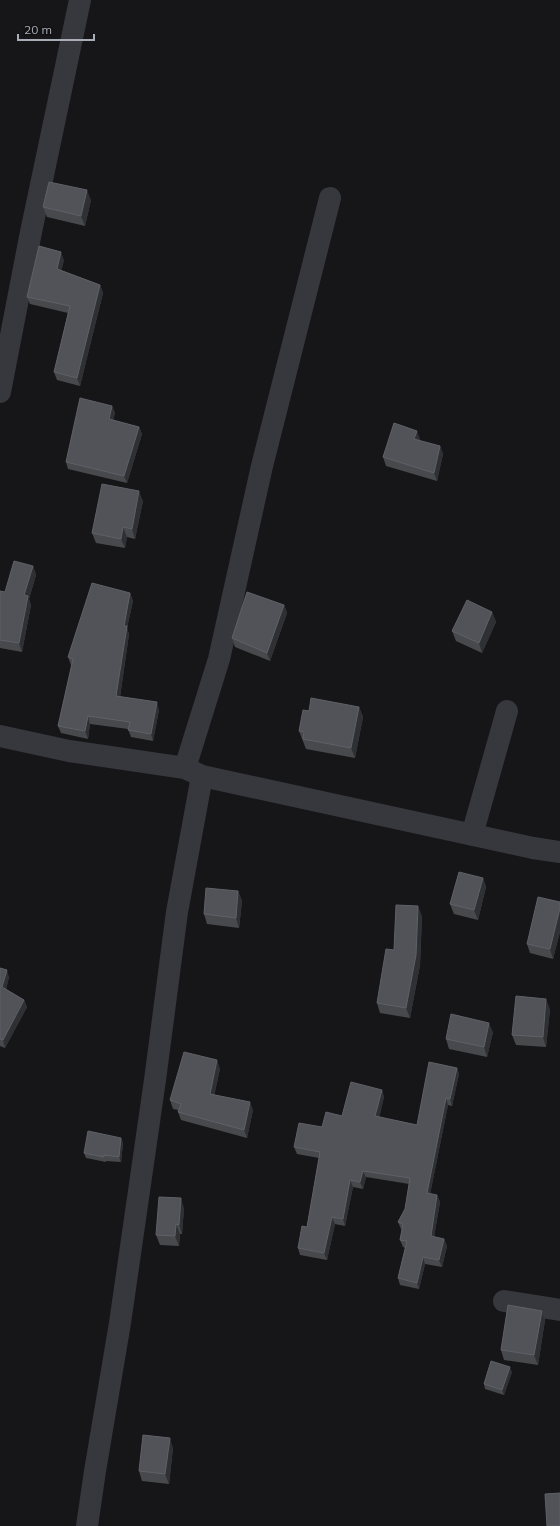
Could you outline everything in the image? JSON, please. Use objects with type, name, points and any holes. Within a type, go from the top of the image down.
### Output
[{"type":"street","points":[[0,392],[31,232],[80,0]]},
{"type":"street","points":[[87,1526],[94,1471],[127,1276],[155,1080],[177,912],[193,772],[262,466],[330,198]]},
{"type":"street","points":[[472,835],[507,711]]},
{"type":"street","points":[[0,736],[69,751],[193,772],[472,835],[560,852]]},
{"type":"street","points":[[504,1301],[560,1310]]},
{"type":"building","points":[[49,182],[87,190],[81,216],[43,207]]},
{"type":"building","points":[[39,246],[61,252],[57,269],[100,285],[77,378],[54,372],[70,306],[27,297]]},
{"type":"building","points":[[80,398],[112,406],[109,419],[139,427],[124,476],[66,462]]},
{"type":"building","points":[[394,423],[417,431],[414,439],[440,446],[434,473],[383,457]]},
{"type":"building","points":[[102,484],[139,491],[132,529],[123,527],[121,539],[92,533]]},
{"type":"building","points":[[14,561],[33,566],[24,595],[28,596],[19,643],[0,640],[0,591],[5,592]]},
{"type":"building","points":[[92,583],[130,593],[124,626],[127,626],[116,696],[157,702],[151,734],[128,730],[130,722],[88,716],[85,731],[58,726],[73,659],[68,657]]},
{"type":"building","points":[[247,592],[284,605],[267,653],[232,638]]},
{"type":"building","points":[[467,600],[492,612],[479,643],[452,631]]},
{"type":"building","points":[[311,698],[359,707],[351,748],[303,739],[304,732],[299,731],[303,710],[309,711]]},
{"type":"building","points":[[459,872],[483,878],[474,910],[450,904]]},
{"type":"building","points":[[206,888],[238,891],[236,918],[204,914]]},
{"type":"building","points":[[538,897],[560,902],[560,908],[550,949],[527,944]]},
{"type":"building","points":[[396,905],[418,906],[416,955],[406,1008],[377,1003],[386,949],[394,950]]},
{"type":"building","points":[[0,968],[7,970],[2,987],[24,1000],[3,1040],[0,1039]]},
{"type":"building","points":[[516,996],[546,999],[543,1037],[512,1035]]},
{"type":"building","points":[[451,1014],[489,1023],[484,1047],[446,1039]]},
{"type":"building","points":[[184,1052],[217,1060],[210,1094],[250,1102],[244,1130],[178,1112],[181,1104],[170,1100]]},
{"type":"building","points":[[429,1062],[457,1068],[450,1099],[446,1098],[427,1193],[437,1195],[431,1236],[444,1239],[439,1260],[423,1257],[417,1283],[398,1278],[407,1241],[400,1240],[403,1224],[398,1222],[405,1209],[410,1178],[363,1171],[360,1182],[350,1180],[343,1219],[332,1217],[324,1253],[298,1248],[302,1226],[307,1227],[320,1152],[294,1147],[299,1123],[322,1127],[326,1112],[342,1116],[351,1082],[382,1090],[375,1116],[417,1125]]},
{"type":"building","points":[[88,1131],[121,1138],[119,1157],[104,1155],[104,1157],[84,1153]]},
{"type":"building","points":[[159,1197],[181,1198],[179,1225],[176,1224],[175,1236],[156,1235]]},
{"type":"building","points":[[508,1305],[542,1311],[534,1355],[501,1350]]},
{"type":"building","points":[[491,1361],[510,1367],[502,1390],[484,1384]]},
{"type":"building","points":[[143,1435],[170,1438],[165,1474],[139,1471]]},
{"type":"building","points":[[560,1493],[560,1526],[547,1526],[545,1494]]}]
